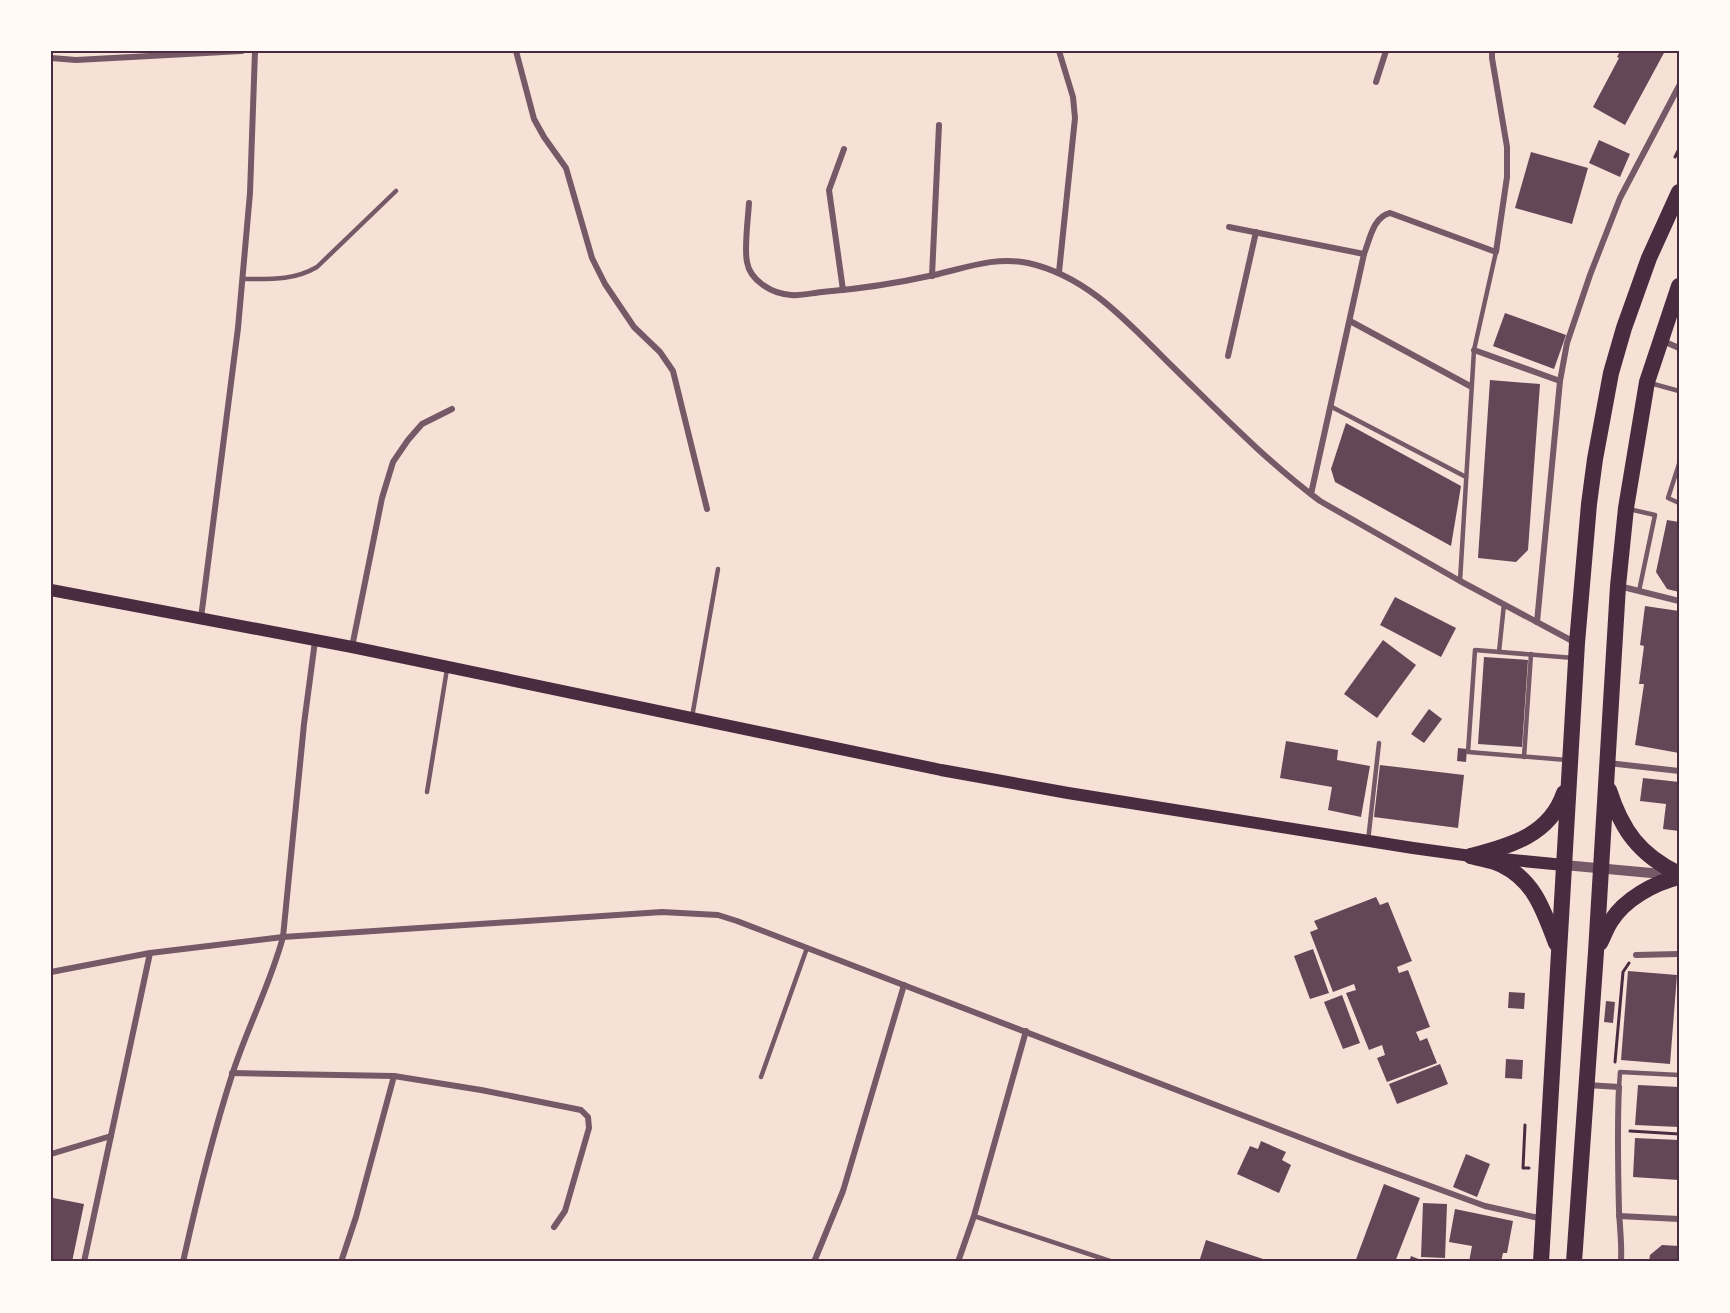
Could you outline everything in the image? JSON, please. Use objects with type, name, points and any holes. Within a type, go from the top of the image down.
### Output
[{"type":"highway","points":[[1541,1262],[1569,760],[1581,583],[1590,493],[1611,373],[1624,328],[1649,258],[1679,192]]},
{"type":"highway","points":[[1574,1262],[1596,952],[1618,586],[1626,508],[1647,382],[1679,286]]},
{"type":"highway","points":[[1471,856],[1510,845],[1532,835],[1549,819],[1560,804],[1568,778]]},
{"type":"highway","points":[[1606,781],[1617,813],[1631,838],[1659,864],[1679,876]]},
{"type":"highway","points":[[1471,856],[1502,864],[1531,887],[1544,908],[1558,950]]},
{"type":"highway","points":[[1596,952],[1611,921],[1621,909],[1650,888],[1679,876]]},
{"type":"main road","points":[[51,590],[448,666],[964,774],[1068,793],[1471,856],[1564,865]]},
{"type":"street","points":[[51,58],[76,60],[242,51]]},
{"type":"street","points":[[201,618],[238,328],[250,193],[255,51]]},
{"type":"street","points":[[516,51],[534,119],[566,168],[597,267],[605,284],[634,327],[660,352],[674,370],[708,509]]},
{"type":"street","points":[[1059,51],[1073,97],[1075,118],[1059,272]]},
{"type":"street","points":[[1376,82],[1386,51]]},
{"type":"street","points":[[1311,494],[1364,254],[1376,222],[1382,215],[1390,213],[1496,252],[1507,177],[1507,147],[1492,51]]},
{"type":"street","points":[[1537,622],[1560,381],[1567,343],[1620,198],[1679,87]]},
{"type":"street","points":[[932,276],[939,125]]},
{"type":"street","points":[[843,290],[829,190],[844,149]]},
{"type":"street","points":[[749,203],[747,262],[752,274],[772,291],[791,296],[932,276],[998,261],[1026,263],[1059,272],[1085,286],[1112,308],[1225,417],[1311,494],[1537,622],[1576,651]]},
{"type":"street","points":[[1228,226],[1364,254]]},
{"type":"street","points":[[1228,356],[1256,232]]},
{"type":"street","points":[[1350,321],[1470,386]]},
{"type":"street","points":[[1660,340],[1679,348]]},
{"type":"street","points":[[1474,350],[1560,381]]},
{"type":"street","points":[[352,647],[382,498],[393,462],[422,424],[452,409]]},
{"type":"street","points":[[1618,586],[1679,601]]},
{"type":"street","points":[[183,1262],[200,1186],[232,1073],[275,966],[283,937],[304,724],[315,641]]},
{"type":"street","points":[[1607,763],[1679,771]]},
{"type":"street","points":[[1564,865],[1679,876]]},
{"type":"street","points":[[51,972],[150,953],[283,937],[680,912],[718,915],[1485,1206],[1543,1219]]},
{"type":"street","points":[[84,1262],[150,953]]},
{"type":"street","points":[[1636,955],[1679,954]]},
{"type":"street","points":[[814,1262],[843,1191],[904,985]]},
{"type":"street","points":[[958,1262],[974,1216],[1026,1031]]},
{"type":"street","points":[[232,1073],[394,1076],[581,1110],[588,1117],[589,1128],[565,1211],[554,1227]]},
{"type":"street","points":[[340,1262],[356,1217],[394,1076]]},
{"type":"street","points":[[1587,1085],[1619,1087],[1617,1130],[1621,1262]]},
{"type":"street","points":[[51,1154],[111,1136]]},
{"type":"street","points":[[1619,1216],[1679,1219]]},
{"type":"lane","points":[[242,279],[281,279],[305,274],[316,267],[396,191]]},
{"type":"lane","points":[[1460,580],[1470,386],[1474,350],[1496,252]]},
{"type":"lane","points":[[1647,382],[1679,391]]},
{"type":"lane","points":[[1330,406],[1466,477]]},
{"type":"lane","points":[[1679,464],[1668,498],[1679,503]]},
{"type":"lane","points":[[1626,508],[1655,515],[1639,591]]},
{"type":"lane","points":[[692,717],[718,569]]},
{"type":"lane","points":[[1499,652],[1504,604]]},
{"type":"lane","points":[[1569,760],[1468,752],[1475,650],[1531,654],[1576,651]]},
{"type":"lane","points":[[1524,757],[1531,654]]},
{"type":"lane","points":[[427,792],[448,666]]},
{"type":"lane","points":[[1368,841],[1379,743]]},
{"type":"lane","points":[[761,1077],[807,948]]},
{"type":"lane","points":[[1619,1087],[1620,1072],[1679,1075]]},
{"type":"lane","points":[[974,1216],[1113,1262]]},
{"type":"path","points":[[1675,157],[1679,148]]},
{"type":"path","points":[[1620,1072],[1615,1063],[1623,972],[1636,955]]},
{"type":"path","points":[[1523,1168],[1525,1125]]},
{"type":"path","points":[[1617,1130],[1679,1134]]},
{"type":"building","points":[[1620,51],[1665,51],[1625,125],[1593,107],[1619,58],[1617,57]]},
{"type":"building","points":[[1599,140],[1630,154],[1620,177],[1589,163]]},
{"type":"building","points":[[1531,152],[1588,168],[1572,224],[1515,208]]},
{"type":"building","points":[[1505,313],[1566,335],[1554,369],[1493,346]]},
{"type":"building","points":[[1490,380],[1540,384],[1528,550],[1516,562],[1478,558]]},
{"type":"building","points":[[1346,423],[1461,486],[1451,546],[1335,482],[1331,469]]},
{"type":"building","points":[[1667,520],[1679,522],[1679,592],[1667,589],[1656,572]]},
{"type":"building","points":[[1395,597],[1456,628],[1441,657],[1380,625]]},
{"type":"building","points":[[1645,606],[1679,611],[1679,753],[1635,745],[1644,684],[1639,684],[1644,646],[1640,645]]},
{"type":"building","points":[[1383,640],[1416,665],[1377,718],[1344,694]]},
{"type":"building","points":[[1484,657],[1528,660],[1522,747],[1478,744]]},
{"type":"building","points":[[1429,709],[1442,719],[1424,743],[1411,734]]},
{"type":"building","points":[[1286,741],[1338,750],[1337,760],[1370,766],[1361,817],[1328,810],[1332,787],[1280,778]]},
{"type":"building","points":[[1458,748],[1467,749],[1466,762],[1457,761]]},
{"type":"building","points":[[1380,765],[1464,775],[1458,828],[1374,817]]},
{"type":"building","points":[[1643,778],[1679,782],[1679,831],[1663,829],[1666,804],[1640,801]]},
{"type":"building","points":[[1376,897],[1380,905],[1388,902],[1412,961],[1397,967],[1399,973],[1408,970],[1430,1027],[1416,1032],[1420,1041],[1427,1038],[1437,1063],[1387,1082],[1377,1058],[1385,1055],[1382,1045],[1369,1050],[1346,993],[1356,990],[1354,984],[1333,992],[1310,932],[1318,929],[1314,921]]},
{"type":"building","points":[[1313,949],[1329,993],[1310,999],[1294,956]]},
{"type":"building","points":[[1628,971],[1677,975],[1670,1064],[1621,1060]]},
{"type":"building","points":[[1509,992],[1525,993],[1524,1009],[1508,1008]]},
{"type":"building","points":[[1342,995],[1360,1043],[1343,1049],[1324,1002]]},
{"type":"building","points":[[1606,1001],[1615,1002],[1613,1023],[1604,1022]]},
{"type":"building","points":[[1506,1059],[1523,1060],[1522,1079],[1505,1078]]},
{"type":"building","points":[[1440,1064],[1448,1084],[1397,1104],[1389,1084]]},
{"type":"building","points":[[1638,1085],[1679,1087],[1679,1127],[1635,1125]]},
{"type":"building","points":[[1635,1138],[1679,1140],[1679,1180],[1633,1177]]},
{"type":"building","points":[[1261,1141],[1286,1152],[1282,1160],[1291,1165],[1279,1193],[1237,1174],[1250,1146],[1258,1149]]},
{"type":"building","points":[[1466,1154],[1490,1164],[1477,1197],[1453,1187]]},
{"type":"building","points":[[1384,1184],[1420,1198],[1395,1262],[1355,1262]]},
{"type":"building","points":[[53,1198],[84,1204],[72,1262],[51,1262]]},
{"type":"building","points":[[1423,1203],[1447,1204],[1445,1258],[1421,1257]]},
{"type":"building","points":[[1455,1209],[1513,1221],[1507,1253],[1503,1253],[1501,1262],[1469,1262],[1472,1246],[1449,1242]]},
{"type":"building","points":[[1206,1240],[1272,1262],[1199,1262]]},
{"type":"building","points":[[1662,1245],[1679,1246],[1679,1262],[1649,1262],[1650,1255]]},
{"type":"building","points":[[1411,1256],[1426,1262],[1409,1262]]}]
